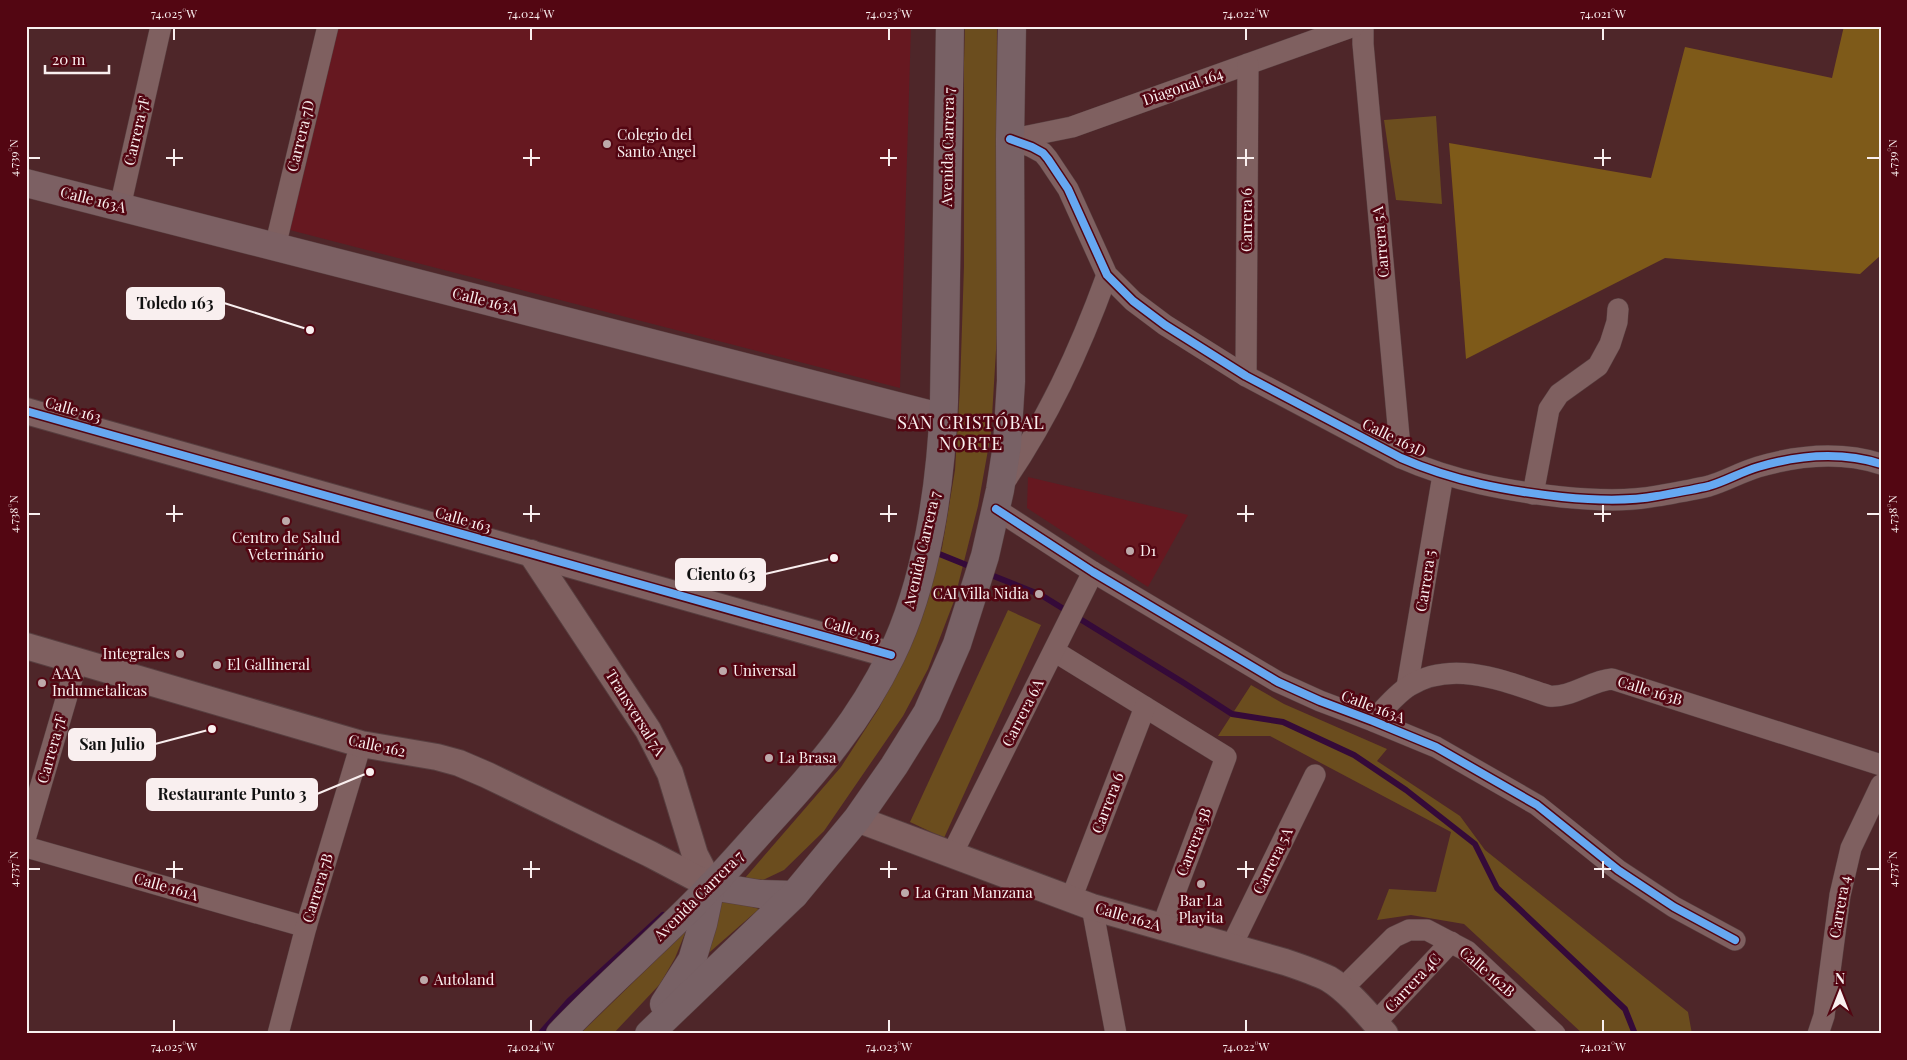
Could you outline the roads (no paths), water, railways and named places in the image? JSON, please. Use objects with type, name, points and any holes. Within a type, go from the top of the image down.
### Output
[{"type":"main road","name":"Avenida Carrera 7","points":[[560,1034],[593,999],[711,886],[816,771],[850,726],[891,655],[913,598],[922,565],[940,466],[944,418],[950,26]]},
{"type":"main road","points":[[649,1034],[794,895],[857,819],[894,766],[927,713],[957,644],[985,556],[998,499],[1007,445],[1011,381],[1010,140],[1012,26]]},
{"type":"main road","name":"Calle 163A","points":[[26,183],[944,418]]},
{"type":"main road","points":[[642,1034],[692,960],[703,924],[711,886],[760,894],[794,895]]},
{"type":"street","name":"Carrera 7F","points":[[120,207],[161,26]]},
{"type":"street","name":"Carrera 7D","points":[[275,247],[328,26]]},
{"type":"street","name":"Diagonal 164","points":[[1010,140],[1072,127],[1354,26]]},
{"type":"street","name":"Carrera 5A","points":[[1363,26],[1363,44],[1401,458]]},
{"type":"street","name":"Carrera 6","points":[[1246,376],[1248,64]]},
{"type":"street","name":"Calle 163D","points":[[1010,140],[1032,147],[1043,153],[1048,159],[1068,189],[1107,275],[1134,301],[1164,325],[1246,376],[1401,458],[1443,475],[1533,494],[1598,500],[1654,497],[1710,485],[1758,467],[1804,456],[1835,455],[1881,464]]},
{"type":"street","points":[[998,499],[1063,383],[1086,332],[1107,275]]},
{"type":"street","points":[[1533,494],[1549,408],[1559,394],[1598,366],[1610,344],[1617,322],[1618,309]]},
{"type":"street","name":"Calle 163","points":[[26,411],[891,655]]},
{"type":"street","name":"Carrera 5","points":[[1407,687],[1443,475]]},
{"type":"street","name":"Calle 163A","points":[[998,499],[1094,572],[1278,682],[1320,701],[1436,747],[1537,805],[1618,870],[1674,907],[1735,940]]},
{"type":"street","name":"Transversal 7A","points":[[531,553],[652,738],[670,773],[695,855],[711,886]]},
{"type":"street","name":"Carrera 6A","points":[[952,854],[1094,572]]},
{"type":"street","name":"Calle 162","points":[[26,646],[361,744],[436,757],[466,766],[650,854],[711,886]]},
{"type":"street","points":[[1054,651],[1144,707]]},
{"type":"street","name":"Carrera 7F","points":[[26,836],[77,662]]},
{"type":"street","name":"Calle 163B","points":[[1373,721],[1407,687],[1422,679],[1452,672],[1480,675],[1558,697],[1599,680],[1612,679],[1881,765]]},
{"type":"street","name":"Carrera 6","points":[[1081,903],[1144,707]]},
{"type":"street","name":"Carrera 5B","points":[[1144,707],[1226,757],[1162,927]]},
{"type":"street","name":"Carrera 7B","points":[[278,1034],[306,927],[361,744]]},
{"type":"street","name":"Carrera 5A","points":[[1231,947],[1315,775]]},
{"type":"street","name":"Carrera 4","points":[[1818,1034],[1824,1016],[1840,895],[1852,848],[1881,785]]},
{"type":"street","name":"Calle 162A","points":[[857,819],[1081,903],[1312,971],[1330,980],[1342,989],[1380,1028]]},
{"type":"street","name":"Calle 161A","points":[[26,847],[306,927]]},
{"type":"street","points":[[1081,903],[1116,1034]]},
{"type":"street","name":"Calle 162B","points":[[1342,989],[1394,937],[1409,930],[1427,930],[1467,951],[1555,1034]]},
{"type":"street","name":"Carrera 4C","points":[[1380,1028],[1451,942]]},
{"type":"waterway","points":[[932,551],[974,568]]},
{"type":"waterway","points":[[986,573],[1041,595],[1232,714],[1283,722],[1354,755],[1406,790],[1475,844],[1497,888],[1625,1009],[1635,1034]]},
{"type":"waterway","points":[[540,1034],[569,1001],[663,915]]},
{"type":"place","name":"Colegio del Santo Angel","points":[[607,144]]},
{"type":"place","name":"Toledo 163","points":[[310,330]]},
{"type":"place","name":"Centro de Salud Veterinário","points":[[286,521]]},
{"type":"place","name":"D1","points":[[1130,551]]},
{"type":"place","name":"Ciento 63","points":[[834,558]]},
{"type":"place","name":"CAI Villa Nidia","points":[[1039,594]]},
{"type":"place","name":"Integrales","points":[[180,654]]},
{"type":"place","name":"El Gallineral","points":[[217,665]]},
{"type":"place","name":"Universal","points":[[723,671]]},
{"type":"place","name":"AAA Indumetalicas","points":[[42,683]]},
{"type":"place","name":"San Julio","points":[[212,729]]},
{"type":"place","name":"La Brasa","points":[[769,758]]},
{"type":"place","name":"Restaurante Punto 3","points":[[370,772]]},
{"type":"place","name":"Bar La Playita","points":[[1201,884]]},
{"type":"place","name":"La Gran Manzana","points":[[905,893]]},
{"type":"place","name":"Autoland","points":[[424,980]]},
{"type":"district","name":"SAN CRISTÓBAL NORTE","points":[[971,433]]}]
